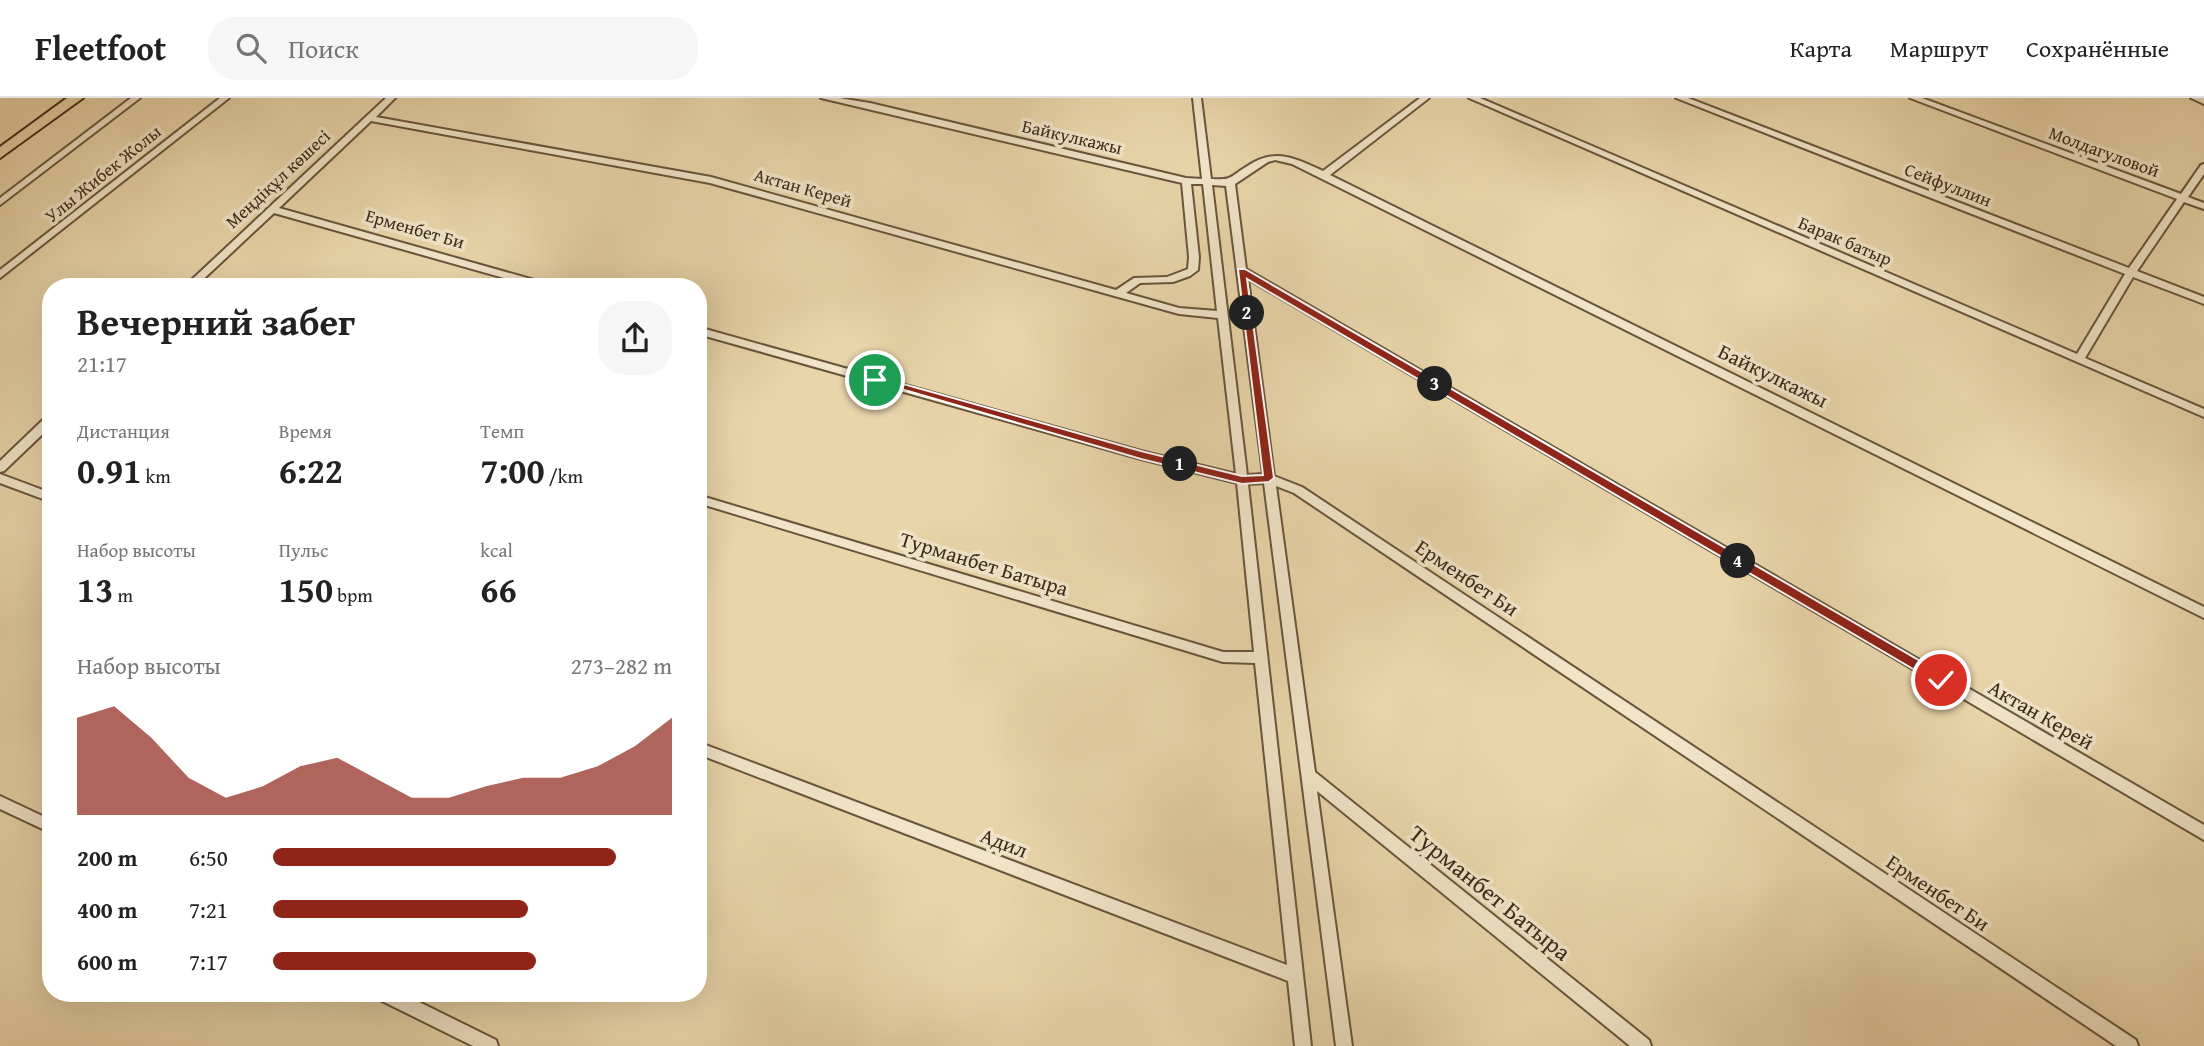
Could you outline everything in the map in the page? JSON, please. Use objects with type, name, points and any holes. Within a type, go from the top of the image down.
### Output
[{"type":"highway","points":[[0,155],[76,98]]},
{"type":"street","name":"Улы Жибек Жолы","points":[[0,275],[225,98]]},
{"type":"street","name":"Меңдіқұл көшесі","points":[[198,278],[391,98]]},
{"type":"street","name":"Байкулкажы","points":[[825,98],[1206,184],[1230,183],[1257,161],[1273,156],[1285,158],[1324,174],[2204,613]]},
{"type":"street","points":[[1197,98],[1242,480],[1303,1046]]},
{"type":"street","points":[[1324,174],[1425,98]]},
{"type":"street","name":"Барак батыр","points":[[1473,98],[2204,413]]},
{"type":"street","name":"Сейфуллин","points":[[1680,98],[2204,301]]},
{"type":"street","name":"Молдагуловой","points":[[1914,98],[2204,206]]},
{"type":"street","points":[[2195,98],[2204,101]]},
{"type":"street","points":[[0,202],[135,99]]},
{"type":"street","name":"Актан Керей","points":[[369,118],[711,180],[1118,295],[1179,311],[1223,315]]},
{"type":"street","points":[[2079,359],[2131,272],[2204,167]]},
{"type":"street","points":[[1118,295],[1138,280],[1163,282],[1182,278],[1194,270],[1195,257],[1186,181]]},
{"type":"street","points":[[1230,183],[1344,1046]]},
{"type":"street","name":"Ерменбет Би","points":[[271,209],[516,278]]},
{"type":"street","name":"Актан Керей","points":[[1241,271],[2204,833]]},
{"type":"street","name":"Ерменбет Би","points":[[707,333],[1128,451],[1242,480],[1269,478],[1298,490],[2130,1046]]},
{"type":"street","points":[[0,468],[42,428]]},
{"type":"street","points":[[0,478],[42,494]]},
{"type":"street","name":"Турманбет Батыра","points":[[707,502],[1223,657],[1260,658]]},
{"type":"street","name":"Адил","points":[[707,751],[1295,976]]},
{"type":"street","name":"Турманбет Батыра","points":[[1308,775],[1643,1046]]},
{"type":"street","points":[[0,802],[42,823]]},
{"type":"street","points":[[402,1002],[490,1046]]},
{"type":"route","points":[[875,380],[1141,455],[1242,480],[1269,478],[1241,271],[1941,680]]}]
